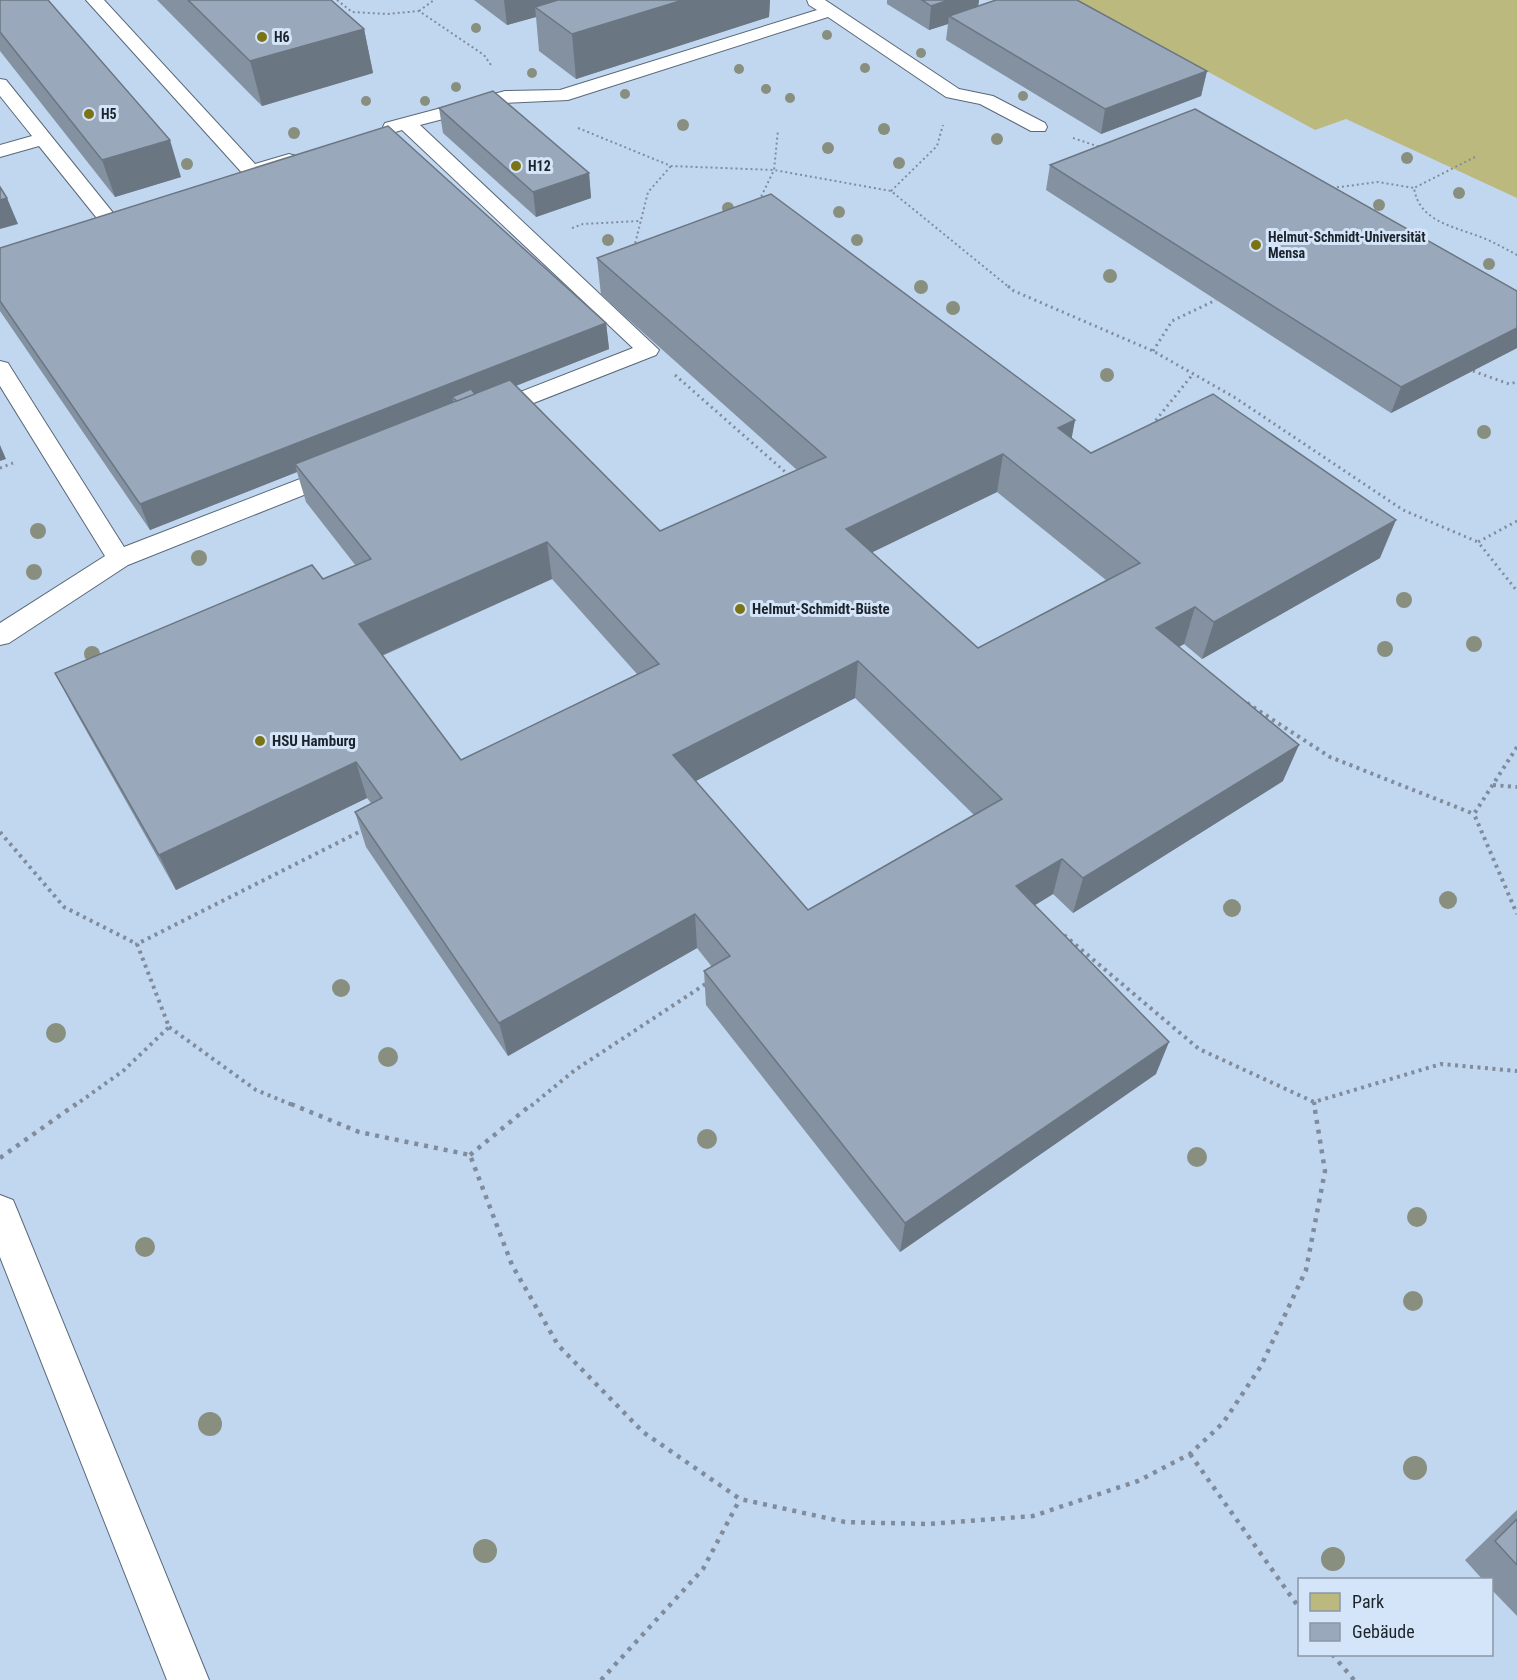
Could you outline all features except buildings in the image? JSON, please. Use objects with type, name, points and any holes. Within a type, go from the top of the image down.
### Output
[{"type":"lane","points":[[95,0],[257,178]]},
{"type":"lane","points":[[814,0],[953,93],[986,100],[1038,127]]},
{"type":"lane","points":[[373,133],[505,97],[561,96],[831,12]]},
{"type":"lane","points":[[0,84],[107,218]]},
{"type":"lane","points":[[406,123],[576,285],[648,350],[463,423]]},
{"type":"lane","points":[[0,151],[42,139]]},
{"type":"lane","points":[[229,178],[257,178],[307,154]]},
{"type":"lane","points":[[86,225],[129,211]]},
{"type":"lane","points":[[0,368],[119,559]]},
{"type":"lane","points":[[0,636],[119,559],[363,462]]},
{"type":"lane","points":[[0,1212],[188,1680]]},
{"type":"path","points":[[337,0],[352,12],[388,14],[419,11],[434,0]]},
{"type":"path","points":[[419,11],[484,55],[500,79],[505,97]]},
{"type":"path","points":[[891,191],[937,146],[953,93]]},
{"type":"path","points":[[571,125],[671,166],[774,170],[891,191],[1014,291],[1153,351],[1234,397],[1403,510],[1478,542],[1517,591]]},
{"type":"path","points":[[1038,127],[1108,149]]},
{"type":"path","points":[[754,210],[774,170],[778,130]]},
{"type":"path","points":[[1328,188],[1378,182],[1414,188],[1475,157]]},
{"type":"path","points":[[576,285],[631,265],[639,221],[648,192],[671,166]]},
{"type":"path","points":[[1414,188],[1416,204],[1428,216],[1490,240],[1517,255]]},
{"type":"path","points":[[531,242],[583,224],[639,221]]},
{"type":"path","points":[[1153,351],[1172,321],[1216,300]]},
{"type":"path","points":[[648,350],[797,483]]},
{"type":"path","points":[[1473,371],[1509,384],[1517,382]]},
{"type":"path","points":[[1149,429],[1193,374]]},
{"type":"path","points":[[1478,542],[1517,521]]},
{"type":"path","points":[[1244,702],[1330,757],[1474,814],[1517,914]]},
{"type":"path","points":[[1474,814],[1517,747]]},
{"type":"path","points":[[1493,785],[1517,788]]},
{"type":"path","points":[[137,944],[374,824]]},
{"type":"path","points":[[0,832],[64,907],[137,944],[170,1027],[256,1090],[359,1132],[470,1155]]},
{"type":"path","points":[[1063,934],[1199,1049],[1314,1102],[1441,1064],[1517,1071]]},
{"type":"path","points":[[470,1155],[575,1070],[710,982]]},
{"type":"path","points":[[0,1158],[123,1071],[170,1027]]},
{"type":"path","points":[[470,1155],[512,1265],[558,1345],[643,1432],[740,1499],[845,1522],[927,1524],[1033,1516],[1138,1481],[1190,1454],[1223,1423],[1261,1366],[1306,1270],[1325,1171],[1314,1102]]},
{"type":"path","points":[[1190,1454],[1298,1608]]},
{"type":"path","points":[[601,1680],[703,1569],[740,1499]]},
{"type":"path","points":[[1334,1656],[1354,1680]]},
{"type":"shaded area","points":[[0,0],[1517,0],[1517,1680],[0,1680]]},
{"type":"green space","points":[[1076,0],[1517,0],[1517,198],[1346,119],[1315,130]]},
{"type":"place","name":"H6","points":[[262,37]]},
{"type":"place","name":"H5","points":[[89,114]]},
{"type":"place","name":"H12","points":[[516,166]]},
{"type":"place","name":"Helmut-Schmidt-Universität Mensa","points":[[1256,245]]},
{"type":"place","name":"Helmut-Schmidt-Büste","points":[[740,609]]},
{"type":"place","name":"HSU Hamburg","points":[[260,741]]}]
